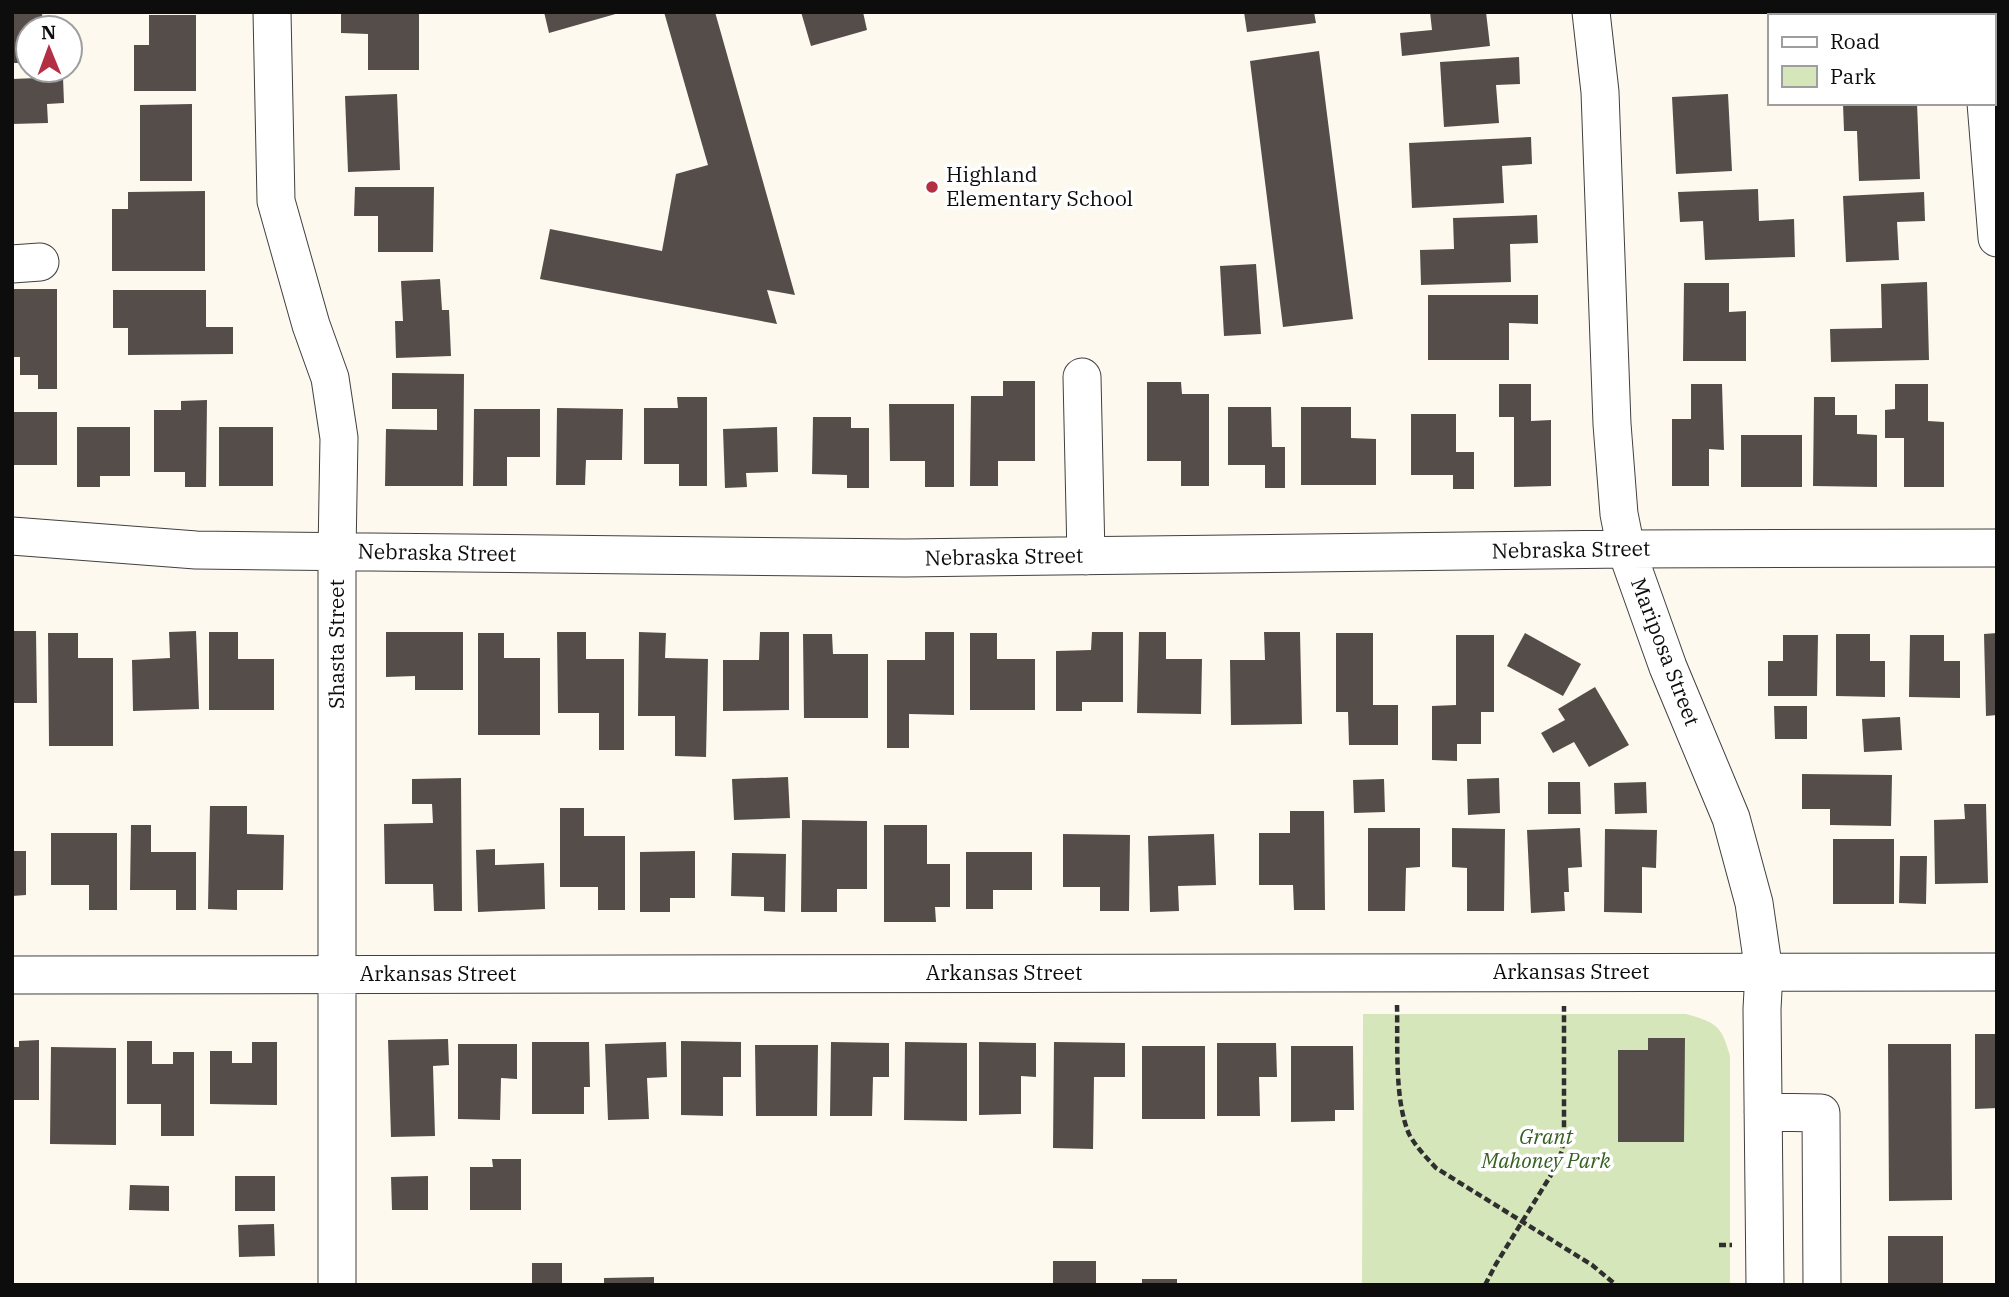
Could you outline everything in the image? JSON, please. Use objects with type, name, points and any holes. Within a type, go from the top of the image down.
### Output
[{"type":"street","name":"Shasta Street","points":[[272,12],[276,201],[330,378],[339,438],[337,1285]]},
{"type":"street","name":"Mariposa Street","points":[[1591,12],[1600,92],[1612,424],[1619,514],[1626,549],[1668,667],[1731,818],[1754,903],[1764,972],[1762,1009],[1765,1285]]},
{"type":"street","points":[[1986,105],[1997,238]]},
{"type":"street","points":[[1082,377],[1086,556]]},
{"type":"street","name":"Nebraska Street","points":[[12,536],[196,550],[891,558],[1626,549],[1997,548]]},
{"type":"street","name":"Arkansas Street","points":[[12,975],[1997,972]]},
{"type":"street","points":[[1763,1112],[1821,1113],[1822,1285]]},
{"type":"path","points":[[1397,972],[1400,1098],[1410,1135],[1421,1152],[1436,1168],[1592,1265],[1616,1285]]},
{"type":"path","points":[[1485,1285],[1562,1152],[1564,972]]},
{"type":"green space","name":"Grant Mahoney Park","points":[[1363,1014],[1686,1014],[1711,1023],[1720,1031],[1730,1056],[1730,1285],[1362,1285]]},
{"type":"building","points":[[12,12],[42,12],[14,14],[12,63]]},
{"type":"building","points":[[341,12],[419,12],[419,70],[368,70],[368,34],[341,33]]},
{"type":"building","points":[[544,12],[619,12],[619,13],[549,33]]},
{"type":"building","points":[[664,12],[715,12],[795,295],[767,290],[777,324],[540,279],[550,229],[662,251],[676,174],[708,165]]},
{"type":"building","points":[[801,12],[863,12],[867,30],[811,46]]},
{"type":"building","points":[[1244,12],[1314,12],[1316,23],[1247,32]]},
{"type":"building","points":[[1430,12],[1486,12],[1490,46],[1402,56],[1400,33],[1432,30]]},
{"type":"building","points":[[1856,12],[1910,12],[1910,14]]},
{"type":"building","points":[[149,15],[196,15],[196,91],[134,91],[134,45],[149,45]]},
{"type":"building","points":[[1319,51],[1353,319],[1283,327],[1250,61]]},
{"type":"building","points":[[1519,57],[1520,84],[1496,85],[1499,123],[1444,127],[1440,62]]},
{"type":"building","points":[[12,79],[14,84],[63,84],[64,103],[47,104],[48,123],[12,124]]},
{"type":"building","points":[[397,94],[400,170],[348,172],[345,96]]},
{"type":"building","points":[[1728,94],[1732,171],[1676,174],[1672,97]]},
{"type":"building","points":[[192,104],[192,181],[140,181],[140,105]]},
{"type":"building","points":[[1843,105],[1917,105],[1920,179],[1859,181],[1857,131],[1844,131]]},
{"type":"building","points":[[1531,137],[1532,164],[1502,166],[1504,203],[1412,208],[1409,143]]},
{"type":"building","points":[[355,187],[434,187],[433,252],[378,252],[378,216],[354,216]]},
{"type":"building","points":[[1758,189],[1759,221],[1794,219],[1795,257],[1705,260],[1703,221],[1680,222],[1678,192]]},
{"type":"building","points":[[205,191],[205,271],[112,271],[112,209],[128,209],[128,192]]},
{"type":"building","points":[[1924,192],[1925,221],[1897,222],[1899,260],[1846,262],[1843,196]]},
{"type":"building","points":[[1537,215],[1538,243],[1510,244],[1511,282],[1421,285],[1420,250],[1454,249],[1453,218]]},
{"type":"building","points":[[1256,264],[1261,334],[1224,336],[1220,266]]},
{"type":"building","points":[[440,279],[442,310],[449,310],[451,356],[396,358],[395,321],[403,321],[401,281]]},
{"type":"building","points":[[1927,282],[1929,360],[1831,362],[1830,329],[1882,328],[1881,284]]},
{"type":"building","points":[[1684,283],[1729,283],[1729,312],[1746,311],[1746,361],[1683,361]]},
{"type":"building","points":[[12,289],[57,289],[57,389],[38,389],[38,375],[20,375],[20,357],[12,357]]},
{"type":"building","points":[[113,290],[206,290],[206,327],[233,327],[233,354],[128,355],[128,328],[113,328]]},
{"type":"building","points":[[1428,295],[1538,295],[1538,324],[1509,323],[1509,360],[1428,360]]},
{"type":"building","points":[[392,373],[464,374],[463,486],[385,486],[386,429],[437,430],[437,409],[392,409]]},
{"type":"building","points":[[1003,381],[1035,381],[1035,461],[998,461],[998,486],[970,486],[971,396],[1003,396]]},
{"type":"building","points":[[1147,382],[1181,382],[1182,394],[1209,394],[1209,486],[1181,486],[1181,461],[1147,461]]},
{"type":"building","points":[[1499,384],[1531,384],[1531,421],[1551,420],[1551,486],[1514,487],[1514,417],[1499,417]]},
{"type":"building","points":[[1691,384],[1722,384],[1724,450],[1709,449],[1709,486],[1672,486],[1672,419],[1691,419]]},
{"type":"building","points":[[1895,384],[1928,384],[1928,421],[1944,422],[1944,487],[1904,487],[1904,438],[1885,438],[1885,410],[1895,409]]},
{"type":"building","points":[[677,397],[707,397],[707,486],[679,486],[679,464],[644,464],[644,408],[678,408]]},
{"type":"building","points":[[1814,397],[1835,397],[1835,415],[1857,415],[1857,434],[1877,435],[1877,487],[1813,486]]},
{"type":"building","points":[[207,400],[206,487],[185,487],[185,472],[154,472],[154,410],[181,410],[181,401]]},
{"type":"building","points":[[889,404],[954,404],[954,487],[925,487],[925,461],[890,461]]},
{"type":"building","points":[[1228,407],[1271,407],[1272,447],[1285,447],[1285,488],[1265,488],[1265,465],[1228,465]]},
{"type":"building","points":[[1301,407],[1351,407],[1351,438],[1376,439],[1376,485],[1301,485]]},
{"type":"building","points":[[557,408],[623,409],[622,460],[586,460],[585,485],[556,485]]},
{"type":"building","points":[[474,409],[540,409],[540,457],[507,457],[507,486],[473,486]]},
{"type":"building","points":[[12,412],[57,412],[57,465],[12,465]]},
{"type":"building","points":[[1411,414],[1456,414],[1456,452],[1474,452],[1474,489],[1453,489],[1453,475],[1411,475]]},
{"type":"building","points":[[813,417],[851,417],[851,428],[869,428],[869,488],[847,488],[847,475],[812,474]]},
{"type":"building","points":[[77,427],[130,427],[130,476],[100,476],[100,487],[77,487]]},
{"type":"building","points":[[219,427],[273,427],[273,486],[219,486]]},
{"type":"building","points":[[777,427],[778,472],[746,473],[747,487],[725,488],[723,429]]},
{"type":"building","points":[[1741,435],[1802,435],[1802,487],[1741,487]]},
{"type":"building","points":[[12,631],[36,631],[37,703],[12,703]]},
{"type":"building","points":[[196,631],[199,709],[133,711],[132,660],[170,658],[169,632]]},
{"type":"building","points":[[209,632],[238,632],[238,659],[274,659],[274,710],[209,710]]},
{"type":"building","points":[[386,632],[463,632],[463,690],[415,690],[415,676],[386,677]]},
{"type":"building","points":[[557,632],[586,632],[586,659],[624,659],[624,750],[599,750],[599,713],[558,713]]},
{"type":"building","points":[[639,632],[666,633],[665,658],[708,659],[706,757],[675,756],[675,716],[638,716]]},
{"type":"building","points":[[760,632],[789,632],[789,710],[723,711],[723,660],[759,660]]},
{"type":"building","points":[[925,632],[954,632],[954,715],[909,714],[909,748],[887,748],[887,660],[925,660]]},
{"type":"building","points":[[1092,632],[1123,632],[1123,702],[1082,702],[1082,711],[1056,711],[1056,651],[1091,650]]},
{"type":"building","points":[[1139,632],[1166,632],[1166,659],[1202,659],[1201,714],[1137,713]]},
{"type":"building","points":[[1264,632],[1300,632],[1302,724],[1231,725],[1230,660],[1265,660]]},
{"type":"building","points":[[48,633],[78,633],[78,658],[113,658],[113,746],[49,746]]},
{"type":"building","points":[[478,633],[504,633],[504,658],[540,658],[540,735],[478,735]]},
{"type":"building","points":[[970,633],[997,633],[997,659],[1035,659],[1035,710],[970,710]]},
{"type":"building","points":[[1336,633],[1373,633],[1373,705],[1398,705],[1398,745],[1349,745],[1348,712],[1336,712]]},
{"type":"building","points":[[1525,633],[1581,664],[1563,696],[1507,666]]},
{"type":"building","points":[[1997,633],[1997,715],[1986,716],[1984,634]]},
{"type":"building","points":[[803,634],[832,634],[833,654],[868,654],[868,718],[804,718]]},
{"type":"building","points":[[1836,634],[1870,634],[1870,661],[1885,661],[1885,697],[1836,696]]},
{"type":"building","points":[[1456,635],[1494,635],[1494,712],[1481,712],[1481,744],[1457,744],[1457,761],[1432,760],[1432,706],[1456,705]]},
{"type":"building","points":[[1783,635],[1818,635],[1817,696],[1768,696],[1768,661],[1783,661]]},
{"type":"building","points":[[1910,635],[1944,635],[1944,661],[1960,661],[1960,698],[1909,697]]},
{"type":"building","points":[[1595,687],[1629,745],[1589,767],[1574,742],[1553,753],[1541,733],[1565,720],[1558,709]]},
{"type":"building","points":[[1774,706],[1807,706],[1807,739],[1775,739]]},
{"type":"building","points":[[1900,717],[1902,750],[1864,752],[1862,719]]},
{"type":"building","points":[[1802,774],[1892,775],[1891,826],[1830,825],[1830,809],[1802,809]]},
{"type":"building","points":[[788,777],[790,818],[734,820],[732,779]]},
{"type":"building","points":[[461,778],[462,911],[434,911],[433,884],[385,884],[384,824],[433,823],[432,804],[412,804],[412,779]]},
{"type":"building","points":[[1499,778],[1500,813],[1468,815],[1467,779]]},
{"type":"building","points":[[1384,779],[1385,812],[1354,813],[1353,780]]},
{"type":"building","points":[[1548,782],[1580,782],[1581,814],[1548,814]]},
{"type":"building","points":[[1646,782],[1647,813],[1615,814],[1614,783]]},
{"type":"building","points":[[1964,804],[1986,804],[1988,883],[1935,884],[1934,820],[1965,819]]},
{"type":"building","points":[[210,806],[247,806],[247,834],[284,835],[283,890],[237,890],[237,910],[208,909]]},
{"type":"building","points":[[560,808],[584,808],[584,836],[625,836],[625,910],[598,910],[598,887],[560,887]]},
{"type":"building","points":[[1290,811],[1324,811],[1325,910],[1294,910],[1293,885],[1259,885],[1259,833],[1290,833]]},
{"type":"building","points":[[802,820],[867,821],[867,889],[837,889],[837,912],[801,912]]},
{"type":"building","points":[[131,825],[151,825],[151,852],[196,852],[196,910],[176,910],[176,890],[130,890]]},
{"type":"building","points":[[884,825],[927,825],[927,864],[950,864],[950,907],[935,907],[936,922],[884,922]]},
{"type":"building","points":[[1368,828],[1420,828],[1420,867],[1406,868],[1405,911],[1368,911]]},
{"type":"building","points":[[1452,828],[1505,829],[1504,911],[1467,911],[1467,868],[1452,867]]},
{"type":"building","points":[[1580,828],[1582,867],[1568,868],[1569,892],[1564,892],[1565,911],[1531,913],[1527,830]]},
{"type":"building","points":[[1605,829],[1657,830],[1656,868],[1642,867],[1642,913],[1604,912]]},
{"type":"building","points":[[51,833],[117,833],[117,910],[89,910],[89,885],[51,885]]},
{"type":"building","points":[[1063,834],[1130,835],[1129,911],[1100,911],[1100,887],[1063,887]]},
{"type":"building","points":[[1214,834],[1216,885],[1178,886],[1179,911],[1150,912],[1148,836]]},
{"type":"building","points":[[1833,839],[1894,839],[1894,904],[1833,904]]},
{"type":"building","points":[[495,849],[495,865],[544,863],[545,909],[478,912],[476,850]]},
{"type":"building","points":[[12,851],[26,851],[26,895],[12,896]]},
{"type":"building","points":[[695,851],[695,898],[670,898],[670,912],[640,912],[640,852]]},
{"type":"building","points":[[966,852],[1032,852],[1032,890],[993,890],[993,909],[966,909]]},
{"type":"building","points":[[732,853],[786,854],[785,912],[764,911],[764,897],[731,896]]},
{"type":"building","points":[[1900,856],[1927,856],[1926,904],[1899,903]]},
{"type":"building","points":[[1975,1034],[1997,1034],[1997,1108],[1975,1109]]},
{"type":"building","points":[[1648,1038],[1685,1038],[1684,1142],[1618,1142],[1618,1050],[1648,1050]]},
{"type":"building","points":[[448,1039],[449,1065],[433,1066],[435,1136],[391,1137],[388,1040]]},
{"type":"building","points":[[39,1040],[39,1100],[12,1100],[12,1047],[19,1047],[19,1041]]},
{"type":"building","points":[[127,1041],[152,1041],[152,1064],[173,1064],[173,1052],[194,1052],[194,1136],[161,1136],[161,1104],[127,1104]]},
{"type":"building","points":[[681,1041],[741,1042],[741,1077],[723,1077],[723,1116],[681,1115]]},
{"type":"building","points":[[252,1042],[277,1042],[277,1105],[210,1104],[210,1051],[232,1051],[232,1063],[252,1063]]},
{"type":"building","points":[[532,1042],[589,1042],[590,1087],[584,1087],[584,1114],[532,1114]]},
{"type":"building","points":[[666,1042],[667,1077],[647,1078],[649,1119],[608,1120],[605,1044]]},
{"type":"building","points":[[831,1042],[889,1043],[889,1077],[873,1077],[872,1116],[830,1116]]},
{"type":"building","points":[[905,1042],[967,1043],[967,1121],[904,1120]]},
{"type":"building","points":[[979,1042],[1036,1043],[1036,1077],[1021,1076],[1021,1114],[979,1115]]},
{"type":"building","points":[[1054,1042],[1125,1043],[1125,1077],[1094,1077],[1093,1149],[1053,1148]]},
{"type":"building","points":[[1217,1043],[1276,1043],[1277,1077],[1259,1077],[1260,1116],[1217,1116]]},
{"type":"building","points":[[458,1044],[517,1044],[517,1079],[501,1078],[500,1120],[458,1119]]},
{"type":"building","points":[[1888,1044],[1951,1044],[1952,1200],[1889,1201]]},
{"type":"building","points":[[755,1045],[818,1045],[817,1116],[756,1116]]},
{"type":"building","points":[[1142,1046],[1205,1046],[1205,1119],[1142,1119]]},
{"type":"building","points":[[1291,1046],[1353,1046],[1354,1110],[1335,1110],[1335,1121],[1291,1122]]},
{"type":"building","points":[[51,1047],[116,1048],[116,1145],[50,1144]]},
{"type":"building","points":[[492,1159],[521,1159],[521,1210],[470,1210],[470,1167],[493,1167]]},
{"type":"building","points":[[235,1176],[275,1176],[275,1211],[235,1211]]},
{"type":"building","points":[[428,1176],[428,1210],[392,1210],[391,1177]]},
{"type":"building","points":[[130,1185],[169,1186],[169,1211],[129,1210]]},
{"type":"building","points":[[274,1224],[275,1256],[239,1257],[238,1225]]},
{"type":"building","points":[[1888,1236],[1943,1236],[1943,1285],[1888,1285]]},
{"type":"building","points":[[1053,1261],[1096,1261],[1096,1285],[1053,1285]]},
{"type":"building","points":[[532,1263],[562,1263],[562,1285],[532,1285]]},
{"type":"building","points":[[654,1277],[654,1285],[604,1285],[604,1278]]},
{"type":"building","points":[[1142,1279],[1177,1279],[1177,1285],[1142,1285]]},
{"type":"place","name":"Highland Elementary School","points":[[932,187]]}]
